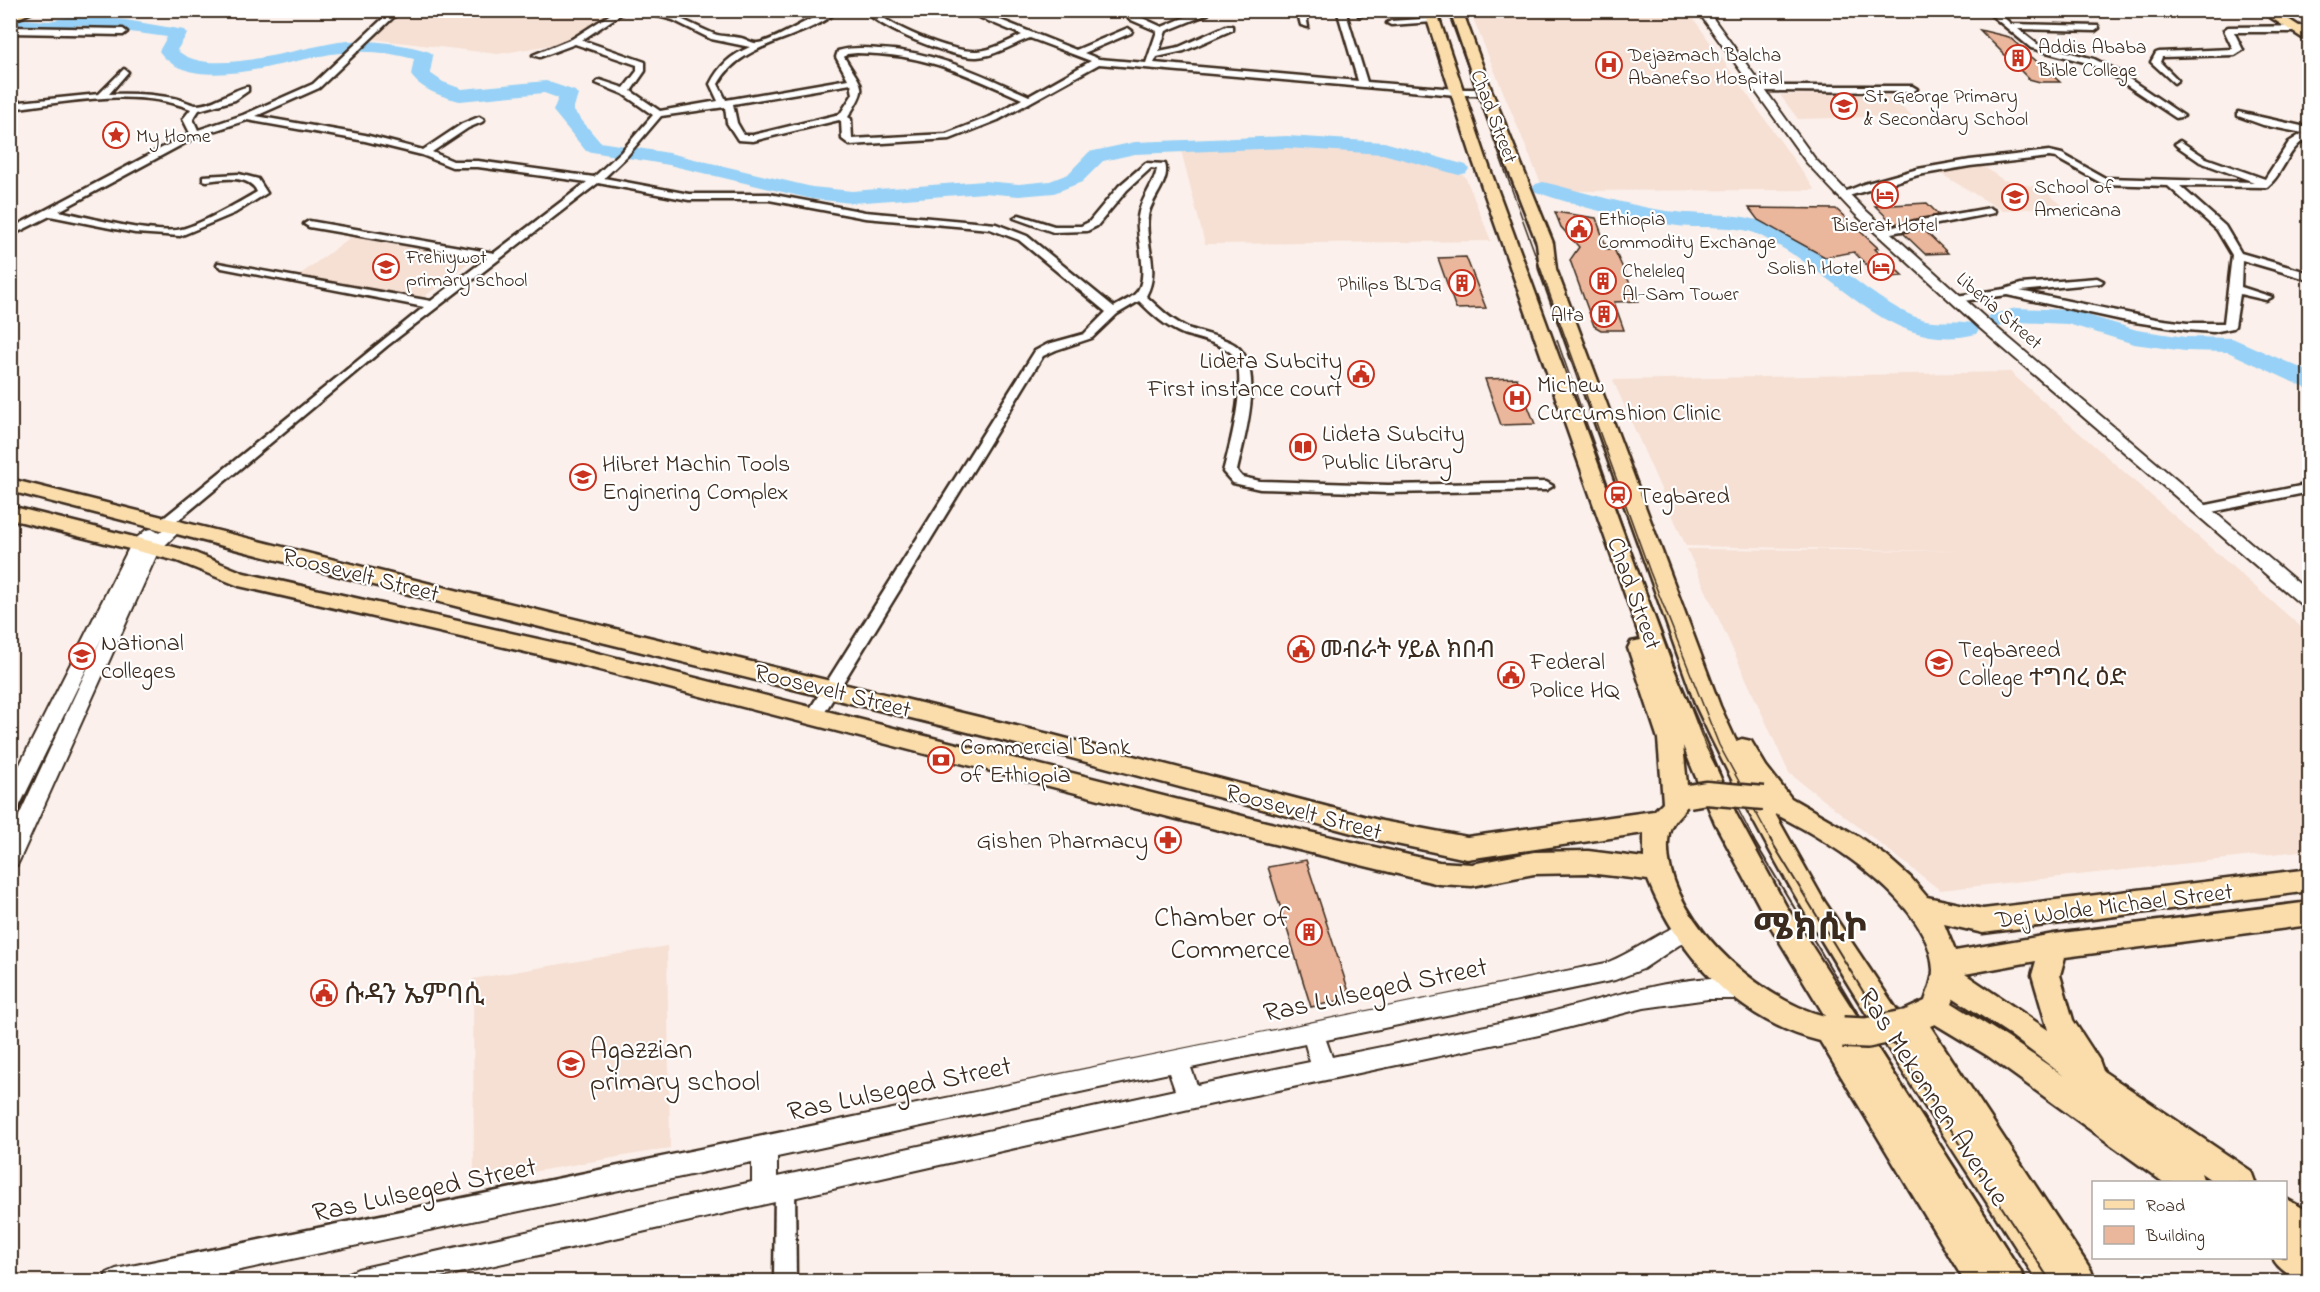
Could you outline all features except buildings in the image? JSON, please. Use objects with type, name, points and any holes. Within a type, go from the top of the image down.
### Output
[{"type":"main road","name":"Chad Street","points":[[1456,10],[1485,92],[1548,255],[1557,269],[1737,740],[1773,802]]},
{"type":"main road","points":[[2265,10],[2310,39]]},
{"type":"main road","points":[[2284,10],[2310,28]]},
{"type":"main road","name":"Chad Street","points":[[1432,15],[1456,92],[1659,660],[1724,816],[1777,914]]},
{"type":"main road","name":"Chad Street","points":[[1506,229],[1503,249],[1505,262],[1670,739],[1675,806],[1655,833],[1658,870],[1676,914],[1707,954],[1744,988],[1790,1018],[1836,1032],[1868,1033],[1917,1019]]},
{"type":"main road","name":"Chad Street","points":[[1548,255],[1548,268],[1708,706],[1737,768],[1815,909]]},
{"type":"main road","name":"Roosevelt Street","points":[[10,485],[471,602],[1049,743],[1382,831],[1467,848],[1675,806],[1706,793],[1723,793],[1773,802]]},
{"type":"main road","name":"Roosevelt Street","points":[[10,512],[183,556],[239,579],[558,652],[1266,832],[1438,873],[1472,875],[1534,863],[1588,862],[1658,870]]},
{"type":"main road","points":[[1035,772],[1049,743]]},
{"type":"main road","points":[[1773,802],[1851,844],[1887,872],[1920,907],[1939,942],[1946,971],[2100,1086],[2239,1181]]},
{"type":"main road","name":"Dej Wolde Michael Street","points":[[1920,907],[1983,921],[2310,880]]},
{"type":"main road","points":[[2276,884],[2306,914]]},
{"type":"main road","name":"Ras Mekonnen Avenue","points":[[1815,909],[2057,1281]]},
{"type":"main road","name":"Ras Mekonnen Avenue","points":[[1777,914],[2008,1281]]},
{"type":"main road","name":"Dej Wolde Michael Street","points":[[1946,971],[2054,946],[2306,914]]},
{"type":"main road","points":[[2054,946],[2046,975],[2060,1025],[2100,1086]]},
{"type":"main road","points":[[1946,971],[1917,1019],[1998,1047],[2188,1181]]},
{"type":"main road","name":"Ras Mekonnen Avenue","points":[[1917,1019],[2079,1281]]},
{"type":"main road","points":[[1836,1032],[1984,1281]]},
{"type":"main road","points":[[2287,1216],[2310,1232]]},
{"type":"main road","points":[[2287,1252],[2310,1268]]},
{"type":"street","points":[[10,233],[195,134],[246,117],[316,86],[397,10]]},
{"type":"street","points":[[537,55],[575,41],[623,10]]},
{"type":"street","points":[[639,10],[653,11],[676,18],[714,37],[739,40],[757,46]]},
{"type":"street","points":[[835,10],[812,24],[741,54],[715,78],[714,89],[726,104],[738,136],[746,139],[843,117],[858,94],[858,88],[840,57],[844,52],[879,51],[916,54],[946,62],[1029,99]]},
{"type":"street","points":[[881,10],[875,15],[878,19],[899,31],[970,54],[986,53],[1029,34]]},
{"type":"street","points":[[966,10],[1098,61],[1151,60],[1456,92],[1485,92]]},
{"type":"street","points":[[1140,10],[1132,17],[1162,30],[1205,12]]},
{"type":"street","points":[[1301,10],[1305,25]]},
{"type":"street","points":[[1341,10],[1351,35],[1352,50],[1361,68],[1363,82]]},
{"type":"street","points":[[1362,14],[1373,10]]},
{"type":"street","name":"Liberia Street","points":[[1702,10],[1811,161],[1842,195],[1956,299],[2306,596]]},
{"type":"street","points":[[1989,10],[2034,46],[2081,57],[2113,72],[2179,116]]},
{"type":"street","points":[[1391,23],[1432,15]]},
{"type":"street","points":[[2007,26],[2096,28]]},
{"type":"street","points":[[1151,60],[1230,28]]},
{"type":"street","points":[[2174,80],[2155,62],[2158,55],[2235,52],[2239,50],[2228,30],[2310,28]]},
{"type":"street","points":[[10,30],[123,32]]},
{"type":"street","points":[[1151,60],[1162,30]]},
{"type":"street","points":[[1076,53],[1128,31]]},
{"type":"street","points":[[575,41],[642,64],[626,92]]},
{"type":"street","points":[[843,117],[846,120],[847,139],[850,142],[941,139],[995,118],[1098,61]]},
{"type":"street","points":[[101,97],[124,72]]},
{"type":"street","points":[[10,805],[144,547],[433,305],[596,180],[624,154],[658,114],[854,81]]},
{"type":"street","points":[[600,83],[626,92],[658,114]]},
{"type":"street","points":[[10,106],[101,97],[163,99],[196,108],[232,98],[245,89]]},
{"type":"street","points":[[1757,89],[1912,89]]},
{"type":"street","points":[[195,134],[188,119],[196,108]]},
{"type":"street","points":[[2241,114],[2266,123],[2310,132]]},
{"type":"street","points":[[246,117],[365,138],[425,153],[452,164],[478,165],[596,180],[689,197],[769,197],[865,215],[992,226],[1023,238],[1113,312]]},
{"type":"street","points":[[425,153],[465,126],[479,120]]},
{"type":"street","points":[[1842,195],[1870,184],[1918,171],[2049,154],[2059,156],[2103,181],[2256,186],[2267,183],[2291,144],[2310,132]]},
{"type":"street","points":[[2180,144],[2203,160],[2267,183]]},
{"type":"street","points":[[814,716],[1039,354],[1088,336],[1113,312],[1140,296],[1147,282],[1143,213],[1152,198],[1162,166],[1149,165],[1123,188],[1093,224],[1083,229],[1053,229],[1019,218]]},
{"type":"street","points":[[48,212],[135,230],[180,233],[231,211],[262,193],[261,187],[251,179],[207,178]]},
{"type":"street","points":[[2007,292],[2144,320],[2216,329],[2229,326],[2235,289],[2237,255],[2221,228],[2171,183]]},
{"type":"street","points":[[1881,232],[1990,211]]},
{"type":"street","points":[[309,224],[498,257]]},
{"type":"street","points":[[2237,255],[2310,277]]},
{"type":"street","points":[[222,266],[433,305]]},
{"type":"street","points":[[1956,299],[2007,292],[2021,287],[2097,281]]},
{"type":"street","points":[[2235,289],[2266,297]]},
{"type":"street","points":[[1140,296],[1156,312],[1179,328],[1225,344],[1239,353],[1245,365],[1243,414],[1230,472],[1238,480],[1260,485],[1389,489],[1546,486]]},
{"type":"street","points":[[2202,510],[2310,488]]},
{"type":"street","points":[[10,859],[144,547]]},
{"type":"street","name":"Ras Lulseged Street","points":[[116,1281],[1606,973],[1635,962],[1671,938],[1687,931]]},
{"type":"street","points":[[358,1281],[1189,1098],[1539,1025],[1644,998],[1708,989],[1744,988]]},
{"type":"street","points":[[1312,1032],[1324,1070]]},
{"type":"street","points":[[1177,1060],[1189,1098]]},
{"type":"street","points":[[764,1146],[775,1190],[786,1281]]},
{"type":"shaded area","points":[[402,11],[617,11],[568,42],[498,54],[373,39]]},
{"type":"shaded area","points":[[1470,11],[1688,11],[1815,190],[1544,191]]},
{"type":"shaded area","name":"St. George Primary & Secondary School","points":[[1883,93],[1913,116],[1798,119],[1780,95]]},
{"type":"shaded area","points":[[1281,146],[1376,151],[1465,176],[1491,241],[1205,244],[1181,150]]},
{"type":"shaded area","name":"School of Americana","points":[[1983,166],[2003,180],[2041,188],[2062,205],[2003,211],[1938,172]]},
{"type":"shaded area","name":"Frehiywot primary school","points":[[351,237],[473,259],[424,297],[298,276]]},
{"type":"shaded area","points":[[2010,372],[2309,634],[2309,850],[1940,890],[1789,773],[1687,549],[1965,551],[1686,546],[1613,380]]},
{"type":"shaded area","name":"Agazzian primary school","points":[[667,946],[670,1148],[474,1182],[473,979]]},
{"type":"waterway","points":[[10,23],[49,26],[79,20],[178,34],[168,51],[180,62],[197,67],[234,67],[340,47],[364,46],[400,50],[424,56],[420,75],[436,86],[460,95],[546,87],[568,95],[563,111],[593,147],[669,159],[812,193],[852,197],[984,187],[1019,190],[1054,187],[1075,178],[1096,156],[1135,148],[1287,142],[1384,148],[1459,169]]},
{"type":"waterway","points":[[1543,188],[1595,204],[1649,215],[1756,226],[1805,252],[1886,312],[1924,328],[1945,331],[1967,329]]},
{"type":"waterway","points":[[1999,320],[2016,315],[2070,317],[2134,337],[2185,344],[2232,345],[2310,382]]},
{"type":"tram line","points":[[1447,10],[1650,572],[1719,745],[1771,840]]},
{"type":"tram line","points":[[1557,340],[1639,572],[1705,745],[1754,840]]},
{"type":"tram line","points":[[1753,839],[1869,1032],[2029,1282]]},
{"type":"tram line","points":[[1770,839],[1900,1052],[2051,1282]]},
{"type":"place","name":"Addis Ababa Bible College","points":[[2018,58]]},
{"type":"place","name":"Dejazmach Balcha Abanefso Hospital","points":[[1609,65]]},
{"type":"place","name":"St. George Primary & Secondary School","points":[[1844,106]]},
{"type":"place","name":"My Home","points":[[116,135]]},
{"type":"place","name":"Biserat Hotel","points":[[1885,195]]},
{"type":"place","name":"School of Americana","points":[[2015,197]]},
{"type":"place","name":"Ethiopia Commodity Exchange","points":[[1579,229]]},
{"type":"place","name":"Frehiywot primary school","points":[[386,267]]},
{"type":"place","name":"Solish Hotel","points":[[1881,267]]},
{"type":"place","name":"Cheleleq Al-Sam Tower","points":[[1603,281]]},
{"type":"place","name":"Philips BLDG","points":[[1462,283]]},
{"type":"place","name":"Alta","points":[[1604,314]]},
{"type":"place","name":"Lideta Subcity First instance court","points":[[1361,374]]},
{"type":"place","name":"Michew Curcumshion Clinic","points":[[1517,398]]},
{"type":"place","name":"Lideta Subcity Public Library","points":[[1303,447]]},
{"type":"place","name":"Hibret Machin Tools Enginering Complex","points":[[583,477]]},
{"type":"place","name":"Tegbared","points":[[1618,495]]},
{"type":"place","name":"መብራት ሃይል ክበብ","points":[[1301,649]]},
{"type":"place","name":"National colleges","points":[[82,656]]},
{"type":"place","name":"Tegbareed College ተግባረ ዕድ","points":[[1939,663]]},
{"type":"place","name":"Federal Police HQ","points":[[1511,675]]},
{"type":"place","name":"Commercial Bank of Ethiopia","points":[[941,760]]},
{"type":"place","name":"Gishen Pharmacy","points":[[1168,840]]},
{"type":"place","name":"Chamber of Commerce","points":[[1309,932]]},
{"type":"place","name":"ሱዳን ኤምባሲ","points":[[324,993]]},
{"type":"place","name":"Agazzian primary school","points":[[571,1064]]},
{"type":"district","name":"ሜክሲኮ","points":[[1811,926]]}]
